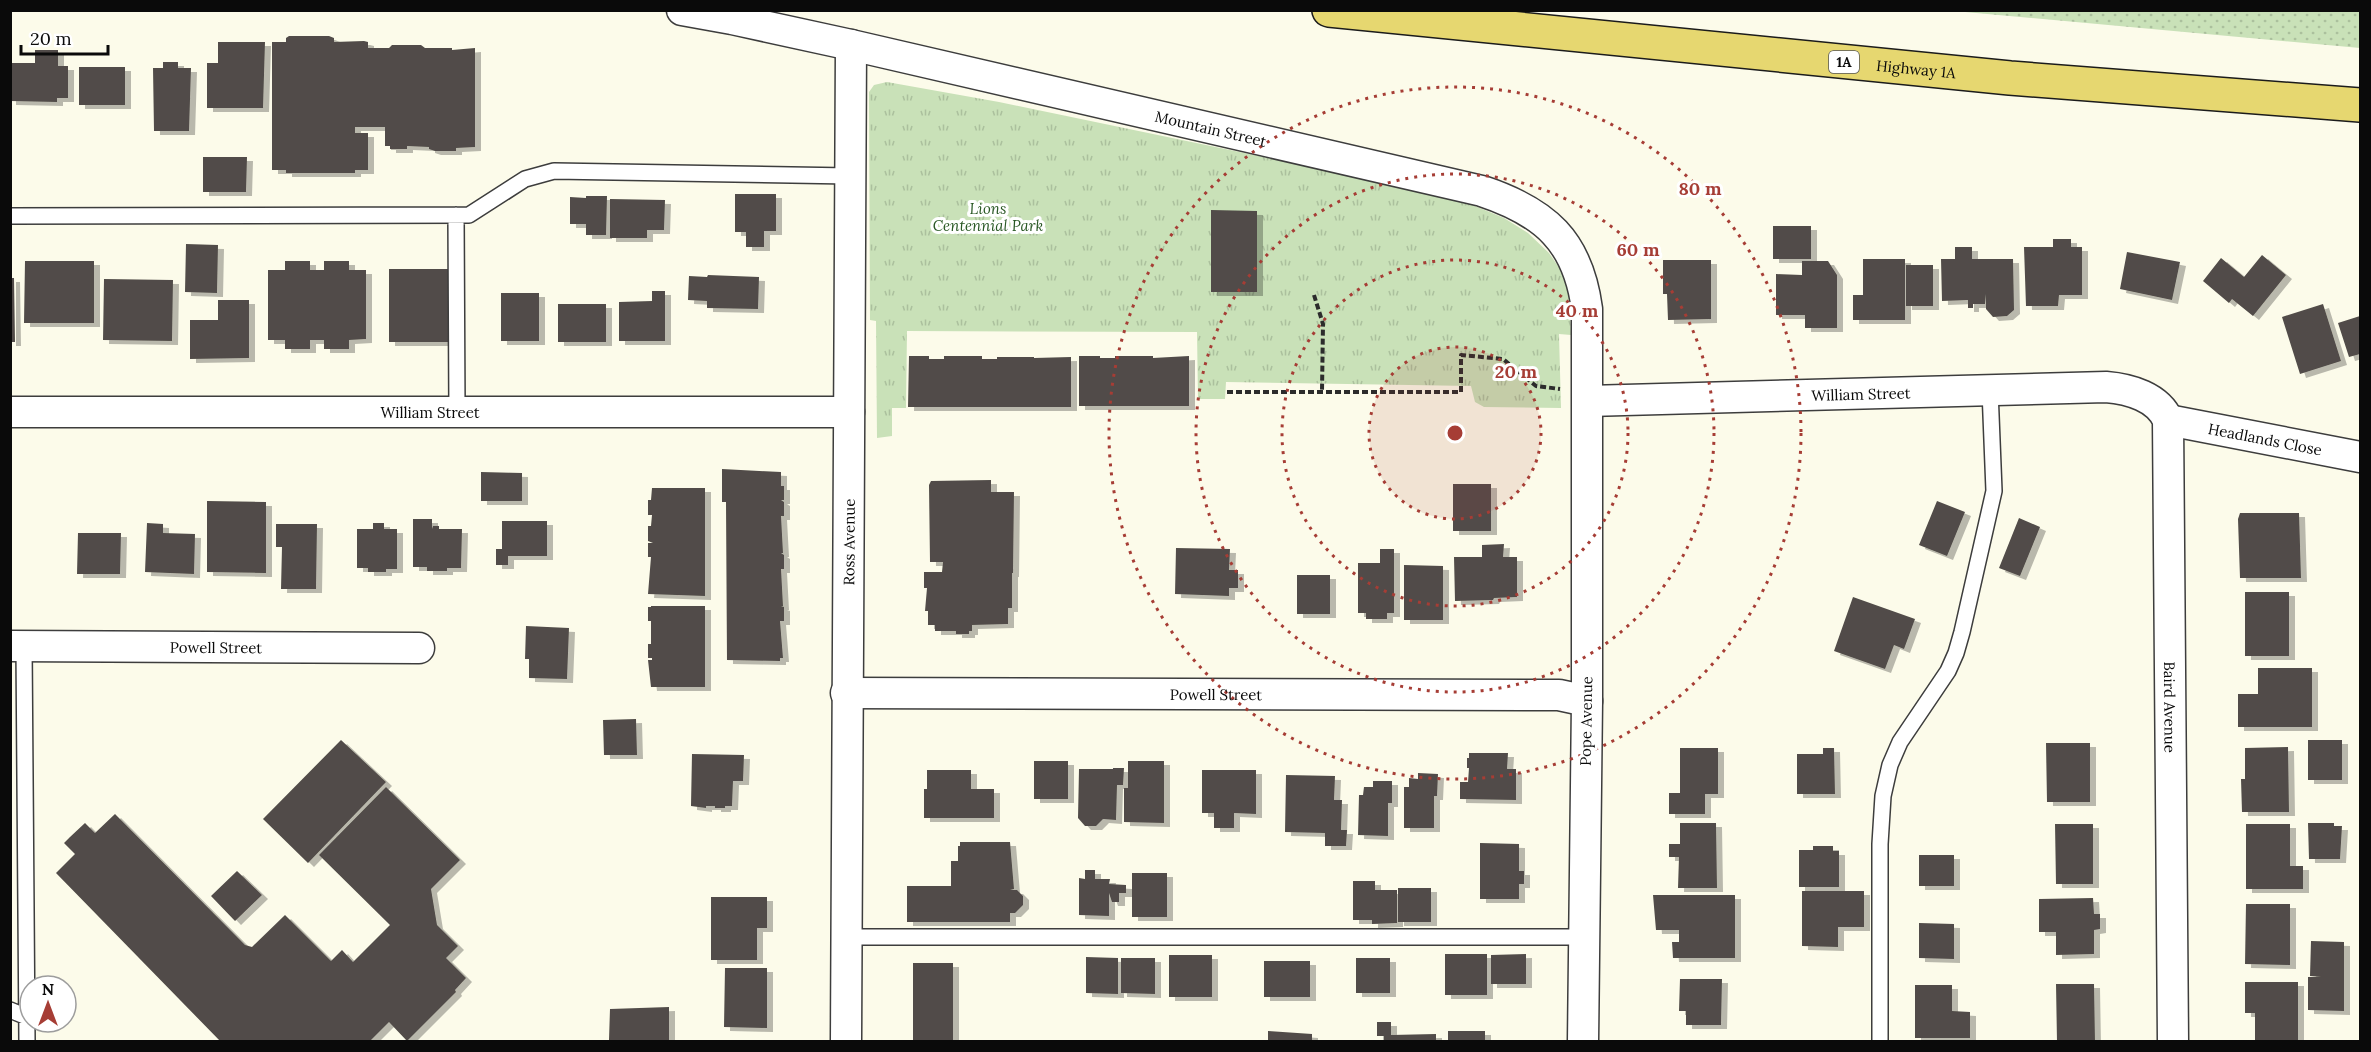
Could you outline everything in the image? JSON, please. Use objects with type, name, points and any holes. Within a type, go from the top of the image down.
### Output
[{"type":"main road","name":"Highway 1A","points":[[1329,10],[1999,77],[2361,105]]},
{"type":"street","name":"Mountain Street","points":[[682,10],[851,45],[1482,191],[1514,203],[1537,216],[1552,230],[1565,245],[1581,276],[1587,309],[1575,395]]},
{"type":"street","name":"Ross Avenue","points":[[846,1041],[851,45]]},
{"type":"street","name":"William Street","points":[[1575,395],[2106,387],[2134,392],[2157,404],[2164,411],[2168,420]]},
{"type":"street","name":"Pope Avenue","points":[[1575,395],[1587,701],[1583,1041]]},
{"type":"street","name":"William Street","points":[[10,412],[849,412]]},
{"type":"street","name":"Headlands Close","points":[[2168,420],[2361,457]]},
{"type":"street","name":"Baird Avenue","points":[[2168,420],[2173,1041]]},
{"type":"street","name":"Powell Street","points":[[17,646],[419,648]]},
{"type":"street","name":"Powell Street","points":[[846,693],[1559,695],[1587,701]]},
{"type":"lane","points":[[10,216],[469,215],[525,179],[554,171],[850,176]]},
{"type":"lane","points":[[456,215],[457,412]]},
{"type":"lane","points":[[1880,1041],[1880,844],[1883,796],[1890,765],[1900,742],[1948,671],[1962,632],[1994,491],[1990,390]]},
{"type":"lane","points":[[17,646],[26,974]]},
{"type":"lane","points":[[845,937],[1583,937]]},
{"type":"path","points":[[1314,294],[1323,324],[1322,391]]},
{"type":"path","points":[[1227,392],[1461,392],[1461,355],[1503,359],[1536,386],[1575,395]]},
{"type":"green space","points":[[1954,11],[2360,11],[2360,48]]},
{"type":"green space","name":"Lions Centennial Park","points":[[887,82],[999,102],[1451,196],[1504,218],[1528,233],[1549,253],[1565,276],[1569,287],[1571,335],[1559,334],[1561,408],[1484,407],[1475,402],[1471,386],[1226,382],[1225,399],[1198,399],[1197,332],[907,331],[906,408],[892,408],[892,436],[877,438],[876,321],[870,320],[869,92],[874,85]]},
{"type":"building","points":[[289,36],[329,36],[334,38],[334,42],[364,41],[368,42],[368,48],[421,45],[425,48],[452,48],[452,50],[475,48],[475,147],[456,148],[456,151],[435,151],[429,147],[407,146],[407,149],[390,149],[390,146],[385,146],[385,127],[355,127],[355,133],[368,133],[368,170],[355,170],[355,173],[286,173],[286,170],[272,170],[272,42],[286,42]]},
{"type":"building","points":[[218,42],[265,42],[263,108],[207,108],[207,63],[218,63]]},
{"type":"building","points":[[35,50],[58,50],[58,66],[68,66],[68,98],[57,98],[57,102],[10,101],[10,63],[35,63]]},
{"type":"building","points":[[163,62],[178,62],[178,68],[191,68],[189,131],[154,131],[153,68],[163,68]]},
{"type":"building","points":[[79,67],[125,67],[125,105],[79,105]]},
{"type":"building","points":[[203,157],[247,157],[246,192],[203,192]]},
{"type":"building","points":[[735,194],[776,194],[776,231],[764,231],[764,247],[746,247],[746,232],[735,232]]},
{"type":"building","points":[[586,196],[607,196],[606,235],[586,235],[586,224],[570,224],[570,197],[586,198]]},
{"type":"building","points":[[610,199],[665,200],[664,230],[647,230],[647,238],[610,238]]},
{"type":"building","points":[[1211,210],[1257,211],[1257,292],[1211,292]]},
{"type":"building","points":[[1773,226],[1811,226],[1811,259],[1773,259]]},
{"type":"building","points":[[2053,239],[2071,239],[2071,247],[2082,247],[2082,295],[2059,295],[2058,306],[2026,306],[2024,247],[2053,247]]},
{"type":"building","points":[[186,244],[218,245],[217,293],[185,292]]},
{"type":"building","points":[[1955,247],[1972,247],[1972,259],[2013,259],[2014,310],[2007,316],[1993,317],[1986,309],[1986,294],[1985,304],[1973,304],[1973,308],[1968,308],[1968,300],[1942,301],[1941,259],[1955,259]]},
{"type":"building","points":[[2127,252],[2180,262],[2172,300],[2120,289]]},
{"type":"building","points":[[2262,255],[2286,275],[2253,316],[2232,299],[2229,303],[2203,281],[2221,258],[2244,277]]},
{"type":"building","points":[[1863,259],[1905,259],[1905,320],[1853,320],[1853,295],[1863,295]]},
{"type":"building","points":[[1663,260],[1711,260],[1711,319],[1668,320],[1667,294],[1663,294]]},
{"type":"building","points":[[25,261],[94,261],[94,323],[24,323]]},
{"type":"building","points":[[285,261],[310,261],[310,270],[324,270],[324,261],[349,261],[349,270],[366,270],[366,339],[349,340],[349,349],[324,349],[324,340],[310,340],[310,349],[285,349],[285,340],[268,340],[268,270],[285,270]]},
{"type":"building","points":[[1802,261],[1828,261],[1837,275],[1837,328],[1805,328],[1805,315],[1776,315],[1776,274],[1802,275]]},
{"type":"building","points":[[1906,265],[1933,265],[1933,306],[1906,306]]},
{"type":"building","points":[[389,269],[448,269],[449,342],[389,342]]},
{"type":"building","points":[[708,275],[759,277],[758,309],[707,308],[707,301],[688,300],[689,276],[707,277]]},
{"type":"building","points":[[10,278],[14,278],[15,342],[10,342]]},
{"type":"building","points":[[104,279],[173,280],[172,341],[103,340]]},
{"type":"building","points":[[652,291],[665,291],[665,341],[619,341],[619,302],[652,301]]},
{"type":"building","points":[[501,293],[539,293],[539,341],[501,341]]},
{"type":"building","points":[[218,300],[249,300],[249,358],[190,359],[190,320],[218,320]]},
{"type":"building","points":[[558,304],[606,304],[606,342],[558,342]]},
{"type":"building","points":[[2323,304],[2341,361],[2300,374],[2282,317]]},
{"type":"building","points":[[2360,316],[2360,354],[2349,357],[2338,323]]},
{"type":"building","points":[[909,356],[929,356],[929,359],[944,359],[944,356],[982,356],[982,359],[1071,357],[1071,407],[908,407]]},
{"type":"building","points":[[1079,356],[1115,358],[1115,356],[1153,356],[1153,358],[1189,356],[1189,406],[1079,406]]},
{"type":"building","points":[[722,469],[781,472],[781,486],[784,486],[784,500],[781,500],[784,502],[784,516],[781,516],[783,553],[781,553],[784,555],[784,569],[781,569],[783,606],[781,606],[784,607],[784,621],[780,621],[783,658],[780,658],[780,661],[727,660],[726,502],[722,502]]},
{"type":"building","points":[[481,472],[522,473],[522,501],[481,501]]},
{"type":"building","points":[[991,480],[991,492],[1014,492],[1012,608],[1008,608],[1008,624],[972,625],[972,631],[969,631],[969,634],[956,634],[956,631],[935,631],[935,625],[928,625],[928,611],[925,611],[927,588],[924,588],[924,572],[942,572],[943,562],[930,562],[929,485],[931,481]]},
{"type":"building","points":[[1453,484],[1491,484],[1491,531],[1453,531]]},
{"type":"building","points":[[652,488],[705,488],[705,596],[648,594],[651,557],[648,557],[648,543],[653,543],[648,541],[648,526],[651,526],[652,515],[648,515],[648,500],[651,500]]},
{"type":"building","points":[[207,501],[266,502],[266,573],[207,572]]},
{"type":"building","points":[[1937,501],[1965,512],[1947,556],[1919,545]]},
{"type":"building","points":[[2240,513],[2299,513],[2301,578],[2240,578],[2238,519]]},
{"type":"building","points":[[2019,518],[2040,527],[2020,576],[1999,568]]},
{"type":"building","points":[[413,519],[432,519],[432,529],[433,526],[439,526],[439,529],[462,529],[461,568],[427,571],[427,567],[413,567]]},
{"type":"building","points":[[502,521],[547,521],[547,556],[508,556],[508,565],[496,565],[496,549],[502,549]]},
{"type":"building","points":[[147,523],[163,524],[163,533],[195,534],[194,574],[145,572]]},
{"type":"building","points":[[373,523],[384,523],[384,529],[397,529],[397,569],[386,569],[386,572],[368,572],[368,568],[357,568],[357,529],[373,529]]},
{"type":"building","points":[[276,524],[317,524],[316,589],[281,589],[282,547],[276,547]]},
{"type":"building","points":[[78,533],[121,533],[120,574],[77,574]]},
{"type":"building","points":[[1504,544],[1503,557],[1517,557],[1517,597],[1455,601],[1454,557],[1482,557],[1482,545]]},
{"type":"building","points":[[1176,548],[1230,549],[1229,570],[1238,570],[1238,588],[1229,588],[1229,596],[1175,594]]},
{"type":"building","points":[[1380,549],[1394,549],[1394,613],[1387,613],[1387,619],[1366,619],[1366,613],[1358,613],[1358,563],[1380,563]]},
{"type":"building","points":[[1404,565],[1443,566],[1443,620],[1404,620]]},
{"type":"building","points":[[1297,575],[1330,575],[1330,614],[1297,614]]},
{"type":"building","points":[[2245,592],[2289,592],[2289,656],[2245,656]]},
{"type":"building","points":[[1853,597],[1915,619],[1904,649],[1894,645],[1885,669],[1834,651]]},
{"type":"building","points":[[705,606],[705,687],[651,687],[648,660],[652,658],[648,658],[648,644],[651,644],[651,621],[648,621],[648,607]]},
{"type":"building","points":[[526,626],[569,628],[567,679],[529,678],[529,659],[525,659]]},
{"type":"building","points":[[2258,668],[2312,668],[2312,727],[2238,727],[2238,694],[2258,694]]},
{"type":"building","points":[[636,719],[637,755],[604,755],[603,720]]},
{"type":"building","points":[[341,740],[386,782],[308,863],[263,819]]},
{"type":"building","points":[[2308,740],[2342,740],[2342,780],[2308,780]]},
{"type":"building","points":[[2046,743],[2090,743],[2090,802],[2047,802]]},
{"type":"building","points":[[2288,747],[2289,812],[2242,812],[2241,779],[2245,779],[2245,748]]},
{"type":"building","points":[[1680,748],[1718,748],[1718,794],[1705,794],[1705,814],[1669,814],[1669,793],[1680,793]]},
{"type":"building","points":[[1823,748],[1834,748],[1835,794],[1797,794],[1797,754],[1823,754]]},
{"type":"building","points":[[1469,753],[1508,753],[1507,769],[1516,769],[1516,800],[1460,799],[1460,782],[1468,782],[1467,758],[1469,758]]},
{"type":"building","points":[[692,754],[744,755],[743,781],[733,781],[732,806],[715,808],[715,806],[706,806],[706,808],[691,806]]},
{"type":"building","points":[[1034,761],[1068,761],[1068,799],[1034,799]]},
{"type":"building","points":[[1128,761],[1164,761],[1164,823],[1124,822],[1124,788],[1128,788]]},
{"type":"building","points":[[1124,768],[1123,785],[1117,785],[1116,820],[1103,819],[1096,826],[1085,826],[1078,818],[1079,769]]},
{"type":"building","points":[[927,770],[971,770],[971,789],[994,789],[994,818],[924,818],[924,789],[927,789]]},
{"type":"building","points":[[1202,770],[1256,770],[1256,814],[1234,813],[1234,828],[1214,828],[1214,813],[1202,813]]},
{"type":"building","points":[[1418,773],[1438,774],[1437,796],[1434,796],[1434,828],[1404,828],[1404,787],[1409,787],[1409,778],[1418,779]]},
{"type":"building","points":[[1286,775],[1335,776],[1334,800],[1342,800],[1341,830],[1347,830],[1346,846],[1325,846],[1325,833],[1285,832]]},
{"type":"building","points":[[1373,781],[1392,781],[1392,803],[1388,803],[1388,836],[1358,835],[1359,795],[1363,795],[1364,787],[1373,787]]},
{"type":"building","points":[[386,787],[460,860],[431,889],[437,925],[458,946],[446,958],[466,978],[455,990],[456,992],[407,1041],[389,1022],[369,1042],[221,1042],[56,873],[75,854],[64,843],[85,823],[95,833],[115,814],[245,945],[252,947],[285,915],[331,961],[342,950],[353,962],[390,925],[319,855]]},
{"type":"building","points":[[1680,823],[1716,823],[1717,888],[1678,888],[1679,857],[1669,857],[1669,844],[1680,844]]},
{"type":"building","points":[[2308,823],[2334,823],[2334,826],[2342,826],[2340,859],[2309,859]]},
{"type":"building","points":[[2055,824],[2093,824],[2093,884],[2056,884]]},
{"type":"building","points":[[2246,824],[2290,824],[2290,866],[2303,866],[2303,889],[2246,889]]},
{"type":"building","points":[[960,842],[1010,842],[1014,889],[1010,890],[1017,890],[1023,896],[1023,905],[1015,913],[1010,913],[1010,922],[907,922],[907,886],[951,886],[951,861],[958,861]]},
{"type":"building","points":[[1480,843],[1519,844],[1519,871],[1524,871],[1524,884],[1519,884],[1519,899],[1480,899]]},
{"type":"building","points":[[1813,846],[1833,846],[1833,851],[1839,851],[1839,887],[1799,887],[1799,850],[1813,850]]},
{"type":"building","points":[[1919,855],[1954,855],[1954,886],[1919,886]]},
{"type":"building","points":[[1085,870],[1095,870],[1095,879],[1110,879],[1109,884],[1126,885],[1126,893],[1119,893],[1119,902],[1112,902],[1109,893],[1109,916],[1079,915],[1079,878],[1085,879]]},
{"type":"building","points":[[237,871],[262,895],[235,921],[211,896]]},
{"type":"building","points":[[1132,873],[1167,873],[1167,917],[1132,917]]},
{"type":"building","points":[[1353,881],[1375,881],[1375,890],[1397,890],[1397,923],[1372,924],[1372,920],[1353,920]]},
{"type":"building","points":[[1398,888],[1431,888],[1431,922],[1398,922]]},
{"type":"building","points":[[1802,891],[1864,891],[1864,927],[1838,927],[1838,947],[1802,946]]},
{"type":"building","points":[[1653,895],[1735,895],[1735,958],[1673,958],[1672,942],[1679,942],[1679,930],[1656,930]]},
{"type":"building","points":[[711,897],[767,897],[767,928],[757,928],[757,960],[711,960]]},
{"type":"building","points":[[2093,898],[2094,914],[2100,914],[2100,929],[2094,930],[2094,954],[2056,955],[2056,932],[2039,932],[2039,899]]},
{"type":"building","points":[[2246,904],[2290,904],[2290,965],[2245,964]]},
{"type":"building","points":[[1919,923],[1954,924],[1954,959],[1919,958]]},
{"type":"building","points":[[2311,941],[2344,942],[2344,1011],[2308,1010],[2308,977],[2321,977],[2310,976]]},
{"type":"building","points":[[1445,954],[1487,954],[1487,995],[1445,995]]},
{"type":"building","points":[[1526,954],[1526,984],[1491,984],[1491,955]]},
{"type":"building","points":[[1169,955],[1212,955],[1212,997],[1169,997]]},
{"type":"building","points":[[1086,957],[1118,958],[1118,994],[1086,993]]},
{"type":"building","points":[[1121,958],[1155,958],[1155,994],[1121,993]]},
{"type":"building","points":[[1356,958],[1390,958],[1390,993],[1356,993]]},
{"type":"building","points":[[1264,961],[1310,961],[1310,997],[1264,997]]},
{"type":"building","points":[[913,963],[953,963],[953,1042],[913,1042]]},
{"type":"building","points":[[725,968],[767,968],[767,1028],[724,1027]]},
{"type":"building","points":[[1680,979],[1722,979],[1721,1025],[1686,1025],[1686,1011],[1679,1011]]},
{"type":"building","points":[[2245,982],[2298,982],[2298,1042],[2255,1042],[2255,1013],[2245,1013]]},
{"type":"building","points":[[2056,984],[2094,984],[2095,1042],[2057,1042]]},
{"type":"building","points":[[1915,985],[1952,985],[1952,1011],[1970,1012],[1970,1038],[1915,1038]]},
{"type":"building","points":[[669,1007],[669,1042],[609,1040],[610,1009]]},
{"type":"building","points":[[1377,1022],[1391,1022],[1391,1035],[1436,1034],[1436,1042],[1384,1042],[1384,1036],[1377,1036]]},
{"type":"building","points":[[1268,1031],[1312,1034],[1312,1042],[1268,1042]]},
{"type":"building","points":[[1448,1031],[1485,1031],[1485,1042],[1448,1042]]}]
